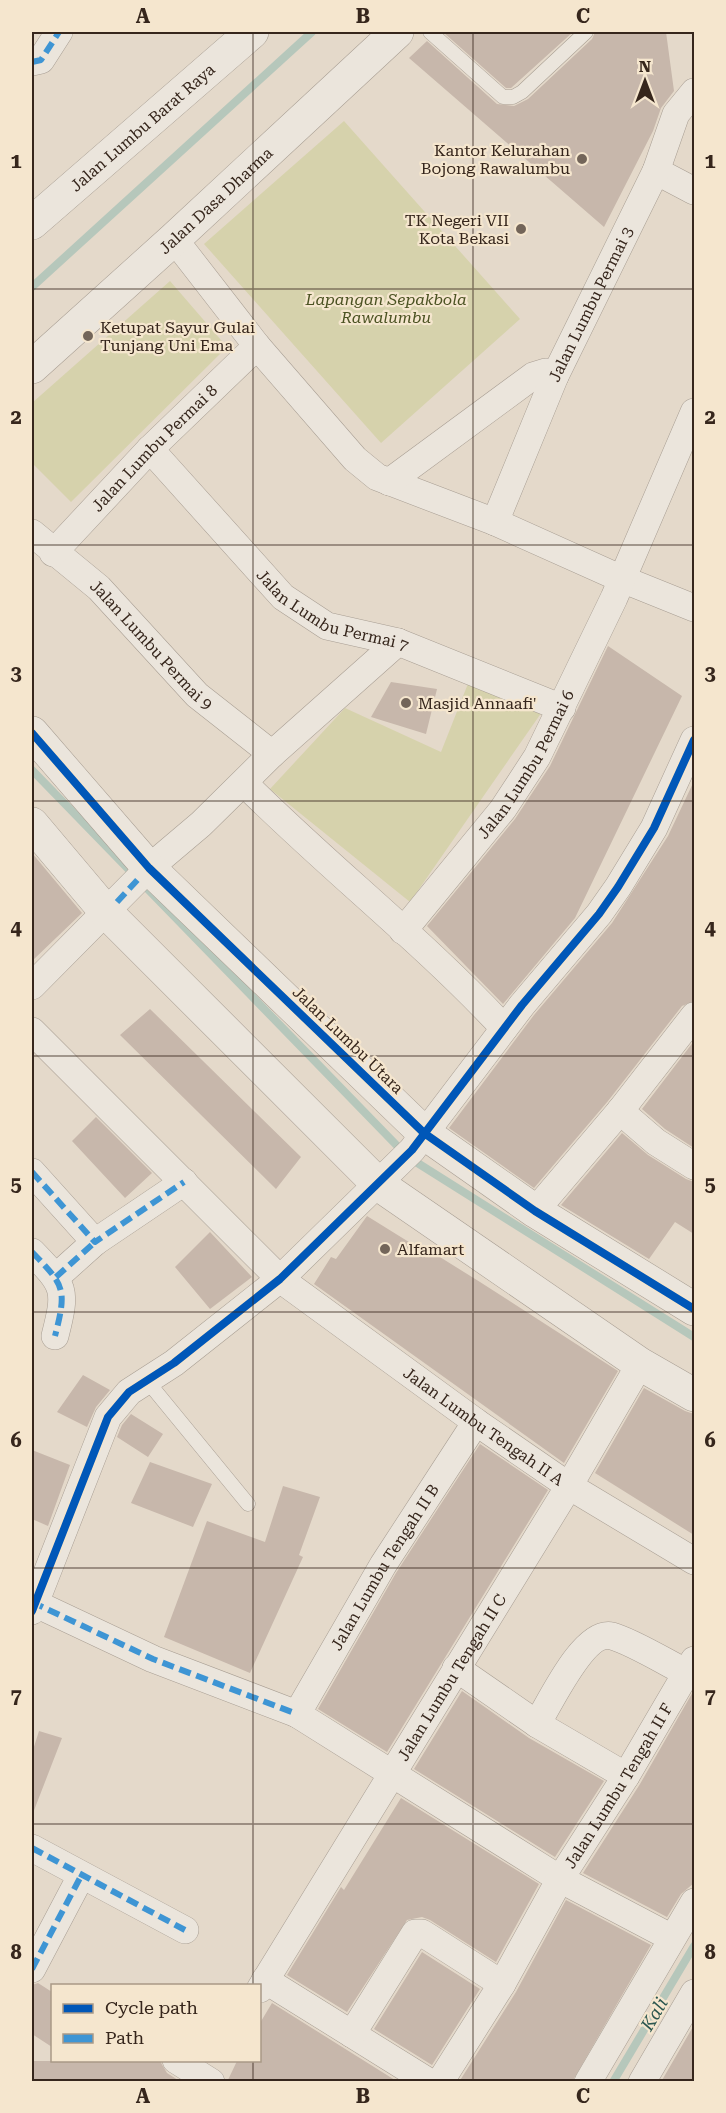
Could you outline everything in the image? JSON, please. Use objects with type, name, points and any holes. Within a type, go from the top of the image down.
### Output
[{"type":"street","points":[[32,62],[41,60],[59,32]]},
{"type":"street","name":"Jalan Lumbu Barat Raya","points":[[32,222],[252,32]]},
{"type":"street","name":"Jalan Dasa Dharma","points":[[32,367],[397,32]]},
{"type":"street","name":"Jalan Lumbu Permai 3","points":[[495,522],[555,376],[656,171],[676,114],[694,92]]},
{"type":"street","points":[[656,171],[694,191]]},
{"type":"street","points":[[174,239],[257,346],[355,459],[388,482],[495,522],[622,579],[694,608]]},
{"type":"street","name":"Jalan Lumbu Permai 8","points":[[53,553],[150,449],[257,346]]},
{"type":"street","points":[[388,482],[533,376],[546,372],[555,376]]},
{"type":"street","name":"Jalan Lumbu Permai 6","points":[[403,931],[503,809],[537,757],[622,579],[694,412]]},
{"type":"street","name":"Jalan Lumbu Permai 7","points":[[150,449],[283,597],[299,610],[327,626],[398,642],[562,708]]},
{"type":"street","name":"Jalan Lumbu Permai 9","points":[[32,533],[53,553],[99,588],[197,695],[272,754]]},
{"type":"street","points":[[32,986],[145,872],[244,783],[272,754],[398,642]]},
{"type":"street","name":"Jalan Lumbu Utara","points":[[32,733],[145,872],[418,1142],[694,1309]]},
{"type":"street","points":[[672,1938],[560,1879],[297,1714],[153,1659],[33,1605],[108,1417],[129,1392],[148,1382],[280,1280],[383,1180],[418,1142],[504,1028],[599,914],[618,887],[654,828],[694,740]]},
{"type":"street","points":[[244,783],[473,994],[504,1028]]},
{"type":"street","points":[[32,824],[383,1180],[640,1364],[694,1395]]},
{"type":"street","points":[[535,1211],[620,1111],[694,1016]]},
{"type":"street","name":"Jalan Lumbu Tengah II A","points":[[32,1031],[280,1280],[476,1422],[569,1486],[694,1561]]},
{"type":"street","points":[[620,1111],[656,1142],[694,1166]]},
{"type":"street","points":[[32,1172],[96,1242]]},
{"type":"street","points":[[56,1277],[96,1242],[184,1182]]},
{"type":"street","points":[[32,1252],[56,1277],[64,1302],[55,1336]]},
{"type":"street","name":"Jalan Lumbu Tengah II C","points":[[262,1984],[569,1486],[640,1364]]},
{"type":"street","name":"Jalan Lumbu Tengah II B","points":[[297,1714],[383,1565],[476,1422]]},
{"type":"street","points":[[537,1724],[582,1650],[595,1639],[610,1635],[691,1666]]},
{"type":"street","name":"Jalan Lumbu Tengah II F","points":[[440,2082],[502,1984],[560,1879],[626,1776],[691,1666]]},
{"type":"street","points":[[456,1668],[537,1724],[626,1776]]},
{"type":"street","points":[[32,1848],[185,1930]]},
{"type":"street","points":[[32,1969],[81,1876]]},
{"type":"street","points":[[588,2082],[694,1902]]},
{"type":"street","points":[[352,2034],[415,1934],[422,1933],[502,1984]]},
{"type":"street","points":[[262,1984],[352,2034],[429,2082]]},
{"type":"street","points":[[642,2082],[694,1993]]},
{"type":"street","points":[[179,2062],[213,2074]]},
{"type":"lane","points":[[430,32],[503,97],[513,97],[522,92],[586,32]]},
{"type":"lane","points":[[148,1382],[248,1504]]},
{"type":"green space","name":"Lapangan Sepakbola Rawalumbu","points":[[344,121],[520,319],[381,443],[204,244]]},
{"type":"green space","points":[[170,281],[227,347],[71,502],[32,463],[32,403]]},
{"type":"green space","points":[[471,676],[544,709],[410,902],[270,789],[345,708],[441,752]]},
{"type":"building","points":[[443,32],[573,32],[511,88],[506,88]]},
{"type":"building","name":"Kantor Kelurahan Bojong Rawalumbu","points":[[595,32],[666,32],[674,91],[661,108],[653,131],[604,227],[409,58],[427,41],[497,104],[514,106],[528,99],[592,39]]},
{"type":"building","points":[[608,646],[682,696],[575,918],[503,1004],[427,926],[515,819],[550,766]]},
{"type":"building","name":"Masjid Annaafi'","points":[[391,682],[437,689],[426,734],[371,717]]},
{"type":"building","points":[[694,781],[694,1001],[682,1006],[608,1101],[534,1188],[449,1128],[534,1015],[612,923],[668,836]]},
{"type":"building","points":[[32,853],[82,913],[32,961]]},
{"type":"building","points":[[150,1009],[301,1157],[276,1189],[120,1035]]},
{"type":"building","points":[[694,1041],[694,1148],[665,1129],[642,1109]]},
{"type":"building","points":[[96,1117],[152,1173],[125,1198],[72,1141]]},
{"type":"building","points":[[622,1133],[648,1155],[694,1182],[694,1234],[675,1222],[649,1259],[561,1205]]},
{"type":"building","points":[[367,1216],[425,1252],[427,1249],[618,1371],[564,1463],[314,1284],[331,1257],[336,1259]]},
{"type":"building","points":[[210,1232],[252,1277],[210,1309],[175,1267]]},
{"type":"building","points":[[83,1375],[110,1390],[96,1407],[87,1427],[57,1412]]},
{"type":"building","points":[[644,1388],[694,1414],[694,1535],[595,1473]]},
{"type":"building","points":[[131,1414],[163,1434],[148,1457],[117,1437],[122,1425]]},
{"type":"building","points":[[480,1444],[548,1490],[387,1752],[318,1709],[396,1573]]},
{"type":"building","points":[[32,1450],[70,1465],[48,1526],[32,1519]]},
{"type":"building","points":[[150,1462],[212,1484],[193,1527],[131,1503]]},
{"type":"building","points":[[283,1486],[320,1497],[299,1555],[303,1557],[250,1673],[164,1637],[207,1521],[265,1542]]},
{"type":"building","points":[[694,1690],[694,1883],[681,1894],[667,1917],[583,1873],[640,1784]]},
{"type":"building","points":[[462,1691],[529,1738],[604,1781],[555,1857],[414,1769]]},
{"type":"building","points":[[39,1731],[62,1738],[33,1813],[32,1753]]},
{"type":"building","points":[[401,1798],[539,1884],[496,1962],[430,1920],[422,1917],[407,1920],[347,2012],[287,1975],[341,1887],[344,1890]]},
{"type":"building","points":[[566,1900],[651,1945],[572,2082],[459,2082],[516,1992]]},
{"type":"building","points":[[422,1952],[480,1989],[432,2065],[374,2029]]},
{"type":"building","points":[[38,1983],[51,1991],[51,2046],[32,2034],[32,1985]]},
{"type":"building","points":[[272,2003],[398,2082],[227,2082],[237,2062],[261,2062],[261,2021]]},
{"type":"building","points":[[694,2025],[694,2082],[661,2082]]},
{"type":"building","points":[[32,2061],[51,2061],[161,2062],[167,2073],[181,2082],[32,2082]]},
{"type":"waterway","points":[[32,287],[312,32]]},
{"type":"waterway","points":[[32,770],[408,1157],[694,1337]]},
{"type":"waterway","name":"Kali","points":[[613,2082],[694,1946]]},
{"type":"marked path","points":[[32,62],[41,60],[59,32]]},
{"type":"marked path","points":[[117,902],[141,876]]},
{"type":"marked path","points":[[32,1172],[95,1242],[184,1182]]},
{"type":"marked path","points":[[56,1277],[95,1242]]},
{"type":"marked path","points":[[32,1252],[51,1273],[60,1289],[61,1308],[55,1336]]},
{"type":"marked path","points":[[32,1602],[153,1659],[297,1714]]},
{"type":"marked path","points":[[32,1848],[185,1930]]},
{"type":"marked path","points":[[32,1969],[81,1876]]},
{"type":"cycle path","points":[[32,733],[149,868],[424,1133],[535,1211],[694,1309]]},
{"type":"cycle path","points":[[32,1611],[108,1417],[129,1392],[174,1363],[280,1279],[412,1150],[522,1005],[599,914],[618,887],[654,828],[694,740]]},
{"type":"place","name":"Kantor Kelurahan Bojong Rawalumbu","points":[[582,159]]},
{"type":"place","name":"TK Negeri VII Kota Bekasi","points":[[521,229]]},
{"type":"place","name":"Ketupat Sayur Gulai Tunjang Uni Ema","points":[[88,336]]},
{"type":"place","name":"Masjid Annaafi'","points":[[406,703]]},
{"type":"place","name":"Alfamart","points":[[385,1249]]}]
